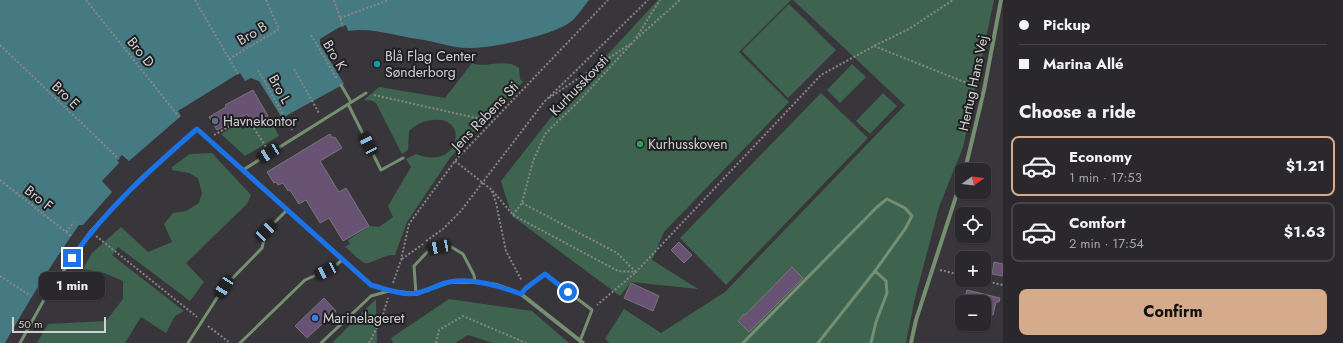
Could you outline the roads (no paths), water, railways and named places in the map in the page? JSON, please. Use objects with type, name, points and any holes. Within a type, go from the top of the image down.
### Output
[{"type":"street","name":"Hertug Hans Vej","points":[[967,163],[984,90],[1001,0]]},
{"type":"street","points":[[243,170],[371,285],[390,291],[416,294],[449,282],[475,282],[497,285],[521,294],[581,342]]},
{"type":"street","points":[[911,343],[916,320],[955,199]]},
{"type":"lane","points":[[341,85],[351,102]]},
{"type":"lane","points":[[20,343],[45,298],[90,232],[140,179],[197,129],[243,170],[366,93]]},
{"type":"lane","points":[[348,104],[381,170],[403,158]]},
{"type":"lane","points":[[743,343],[877,207],[887,199],[905,208],[912,216],[905,229],[875,271],[818,343]]},
{"type":"lane","points":[[188,343],[224,287],[262,248],[266,231],[287,210]]},
{"type":"lane","points":[[416,294],[414,266],[430,249],[448,245],[463,254],[474,275],[475,282]]},
{"type":"lane","points":[[240,343],[305,280],[334,267],[342,260]]},
{"type":"lane","points":[[871,343],[876,322],[887,293],[886,281],[875,271]]},
{"type":"lane","points":[[521,294],[526,288],[545,274],[592,310],[581,342]]},
{"type":"lane","points":[[321,343],[372,296],[390,291]]},
{"type":"water","points":[[0,0],[589,0],[575,18],[560,28],[535,37],[492,46],[469,48],[456,47],[374,31],[348,31],[346,25],[338,28],[320,39],[320,44],[344,84],[282,118],[259,81],[251,78],[245,81],[240,73],[236,75],[178,111],[181,116],[129,161],[122,155],[117,160],[119,163],[102,181],[112,192],[83,225],[79,225],[40,283],[5,343],[0,343]]},
{"type":"place","name":"Blå Flag Center Sønderborg","points":[[377,64]]},
{"type":"place","name":"Havnekontor","points":[[215,121]]},
{"type":"place","name":"Kurhusskoven","points":[[640,144]]},
{"type":"place","name":"Marinelageret","points":[[315,318]]}]
